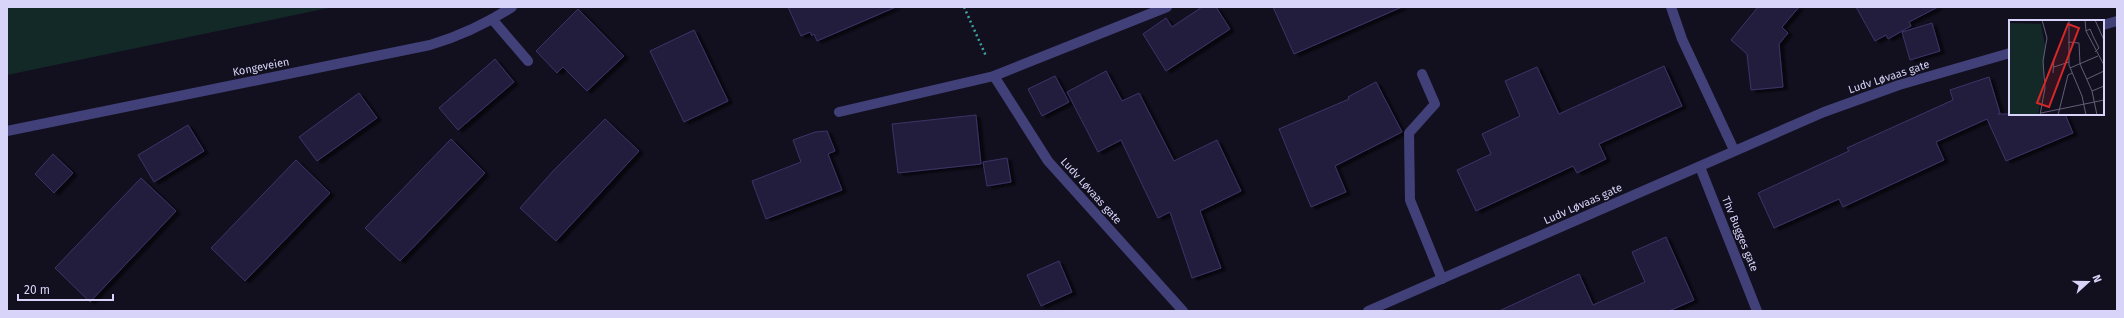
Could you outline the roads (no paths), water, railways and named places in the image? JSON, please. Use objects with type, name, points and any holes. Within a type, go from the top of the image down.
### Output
[{"type":"street","name":"Kongeveien","points":[[7,131],[430,45],[458,36],[492,20],[512,7]]},
{"type":"street","points":[[839,112],[994,76],[1167,7]]},
{"type":"street","points":[[1671,7],[1682,39],[1734,150]]},
{"type":"street","points":[[492,20],[528,61]]},
{"type":"street","points":[[2104,25],[2117,21]]},
{"type":"street","name":"Ludv Løvaas gate","points":[[1368,311],[1824,112],[1899,85],[2009,53]]},
{"type":"street","points":[[1422,74],[1435,104],[1409,133],[1410,200],[1442,279]]},
{"type":"street","name":"Ludv Løvaas gate","points":[[994,76],[1048,161],[1184,311]]},
{"type":"street","name":"Thv Bugges gate","points":[[1700,167],[1757,311]]}]
